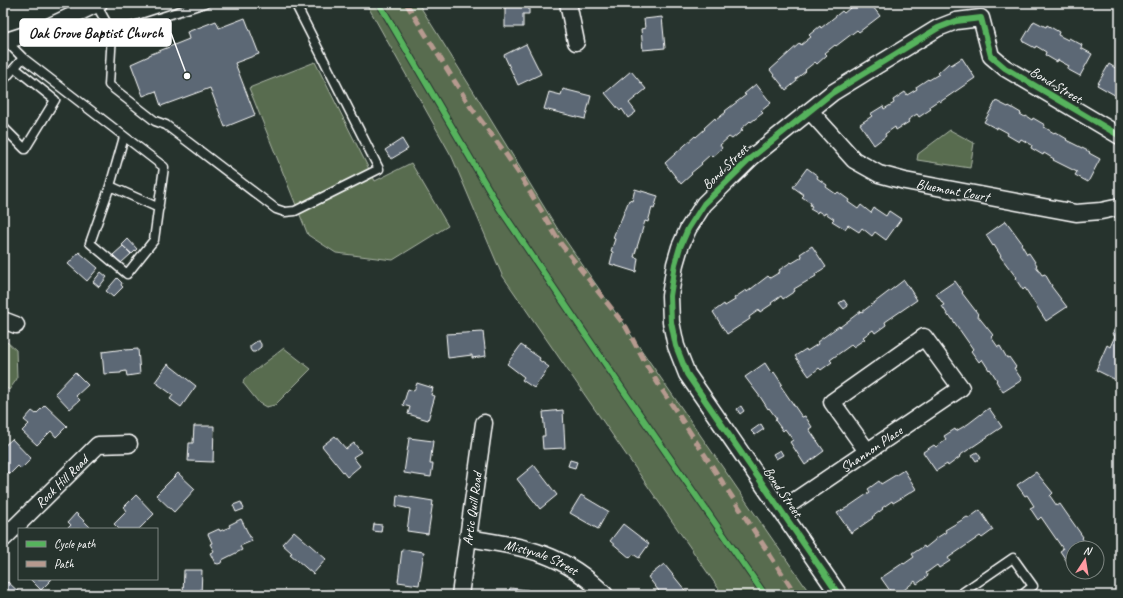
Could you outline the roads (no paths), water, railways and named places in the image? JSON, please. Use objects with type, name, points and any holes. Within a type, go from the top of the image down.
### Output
[{"type":"street","points":[[4,41],[46,28],[98,3]]},
{"type":"street","points":[[568,3],[576,42]]},
{"type":"street","name":"Bond Street","points":[[839,595],[687,374],[676,346],[671,322],[670,296],[675,264],[680,247],[688,230],[704,204],[752,158],[832,93],[938,28],[956,21],[981,18],[991,56],[1005,68],[1120,136]]},
{"type":"street","name":"Bluemont Court","points":[[810,111],[854,160],[879,174],[905,181],[1076,213],[1101,211],[1120,207]]},
{"type":"street","name":"Shannon Place","points":[[780,510],[961,388],[924,337],[832,402],[867,451]]},
{"type":"street","name":"Artic Quill Road","points":[[460,595],[484,423]]},
{"type":"street","name":"Rock Hill Road","points":[[3,539],[98,445],[129,444]]},
{"type":"street","name":"Mistyvale Street","points":[[468,538],[524,548],[556,559],[577,571],[595,585],[604,595]]},
{"type":"lane","points":[[98,3],[112,32],[109,85],[155,122],[166,125],[276,209],[285,212],[295,211],[379,169],[295,3]]},
{"type":"lane","points":[[112,32],[205,3]]},
{"type":"lane","points":[[4,41],[23,58],[164,167],[154,240],[127,274],[90,244],[110,186],[124,137]]},
{"type":"lane","points":[[3,81],[23,58]]},
{"type":"lane","points":[[3,127],[25,149],[55,100],[15,68]]},
{"type":"lane","points":[[110,186],[159,208]]},
{"type":"lane","points":[[958,595],[1013,558],[1033,586],[1022,595]]},
{"type":"place","name":"Oak Grove Baptist Church","points":[[187,76]]}]
